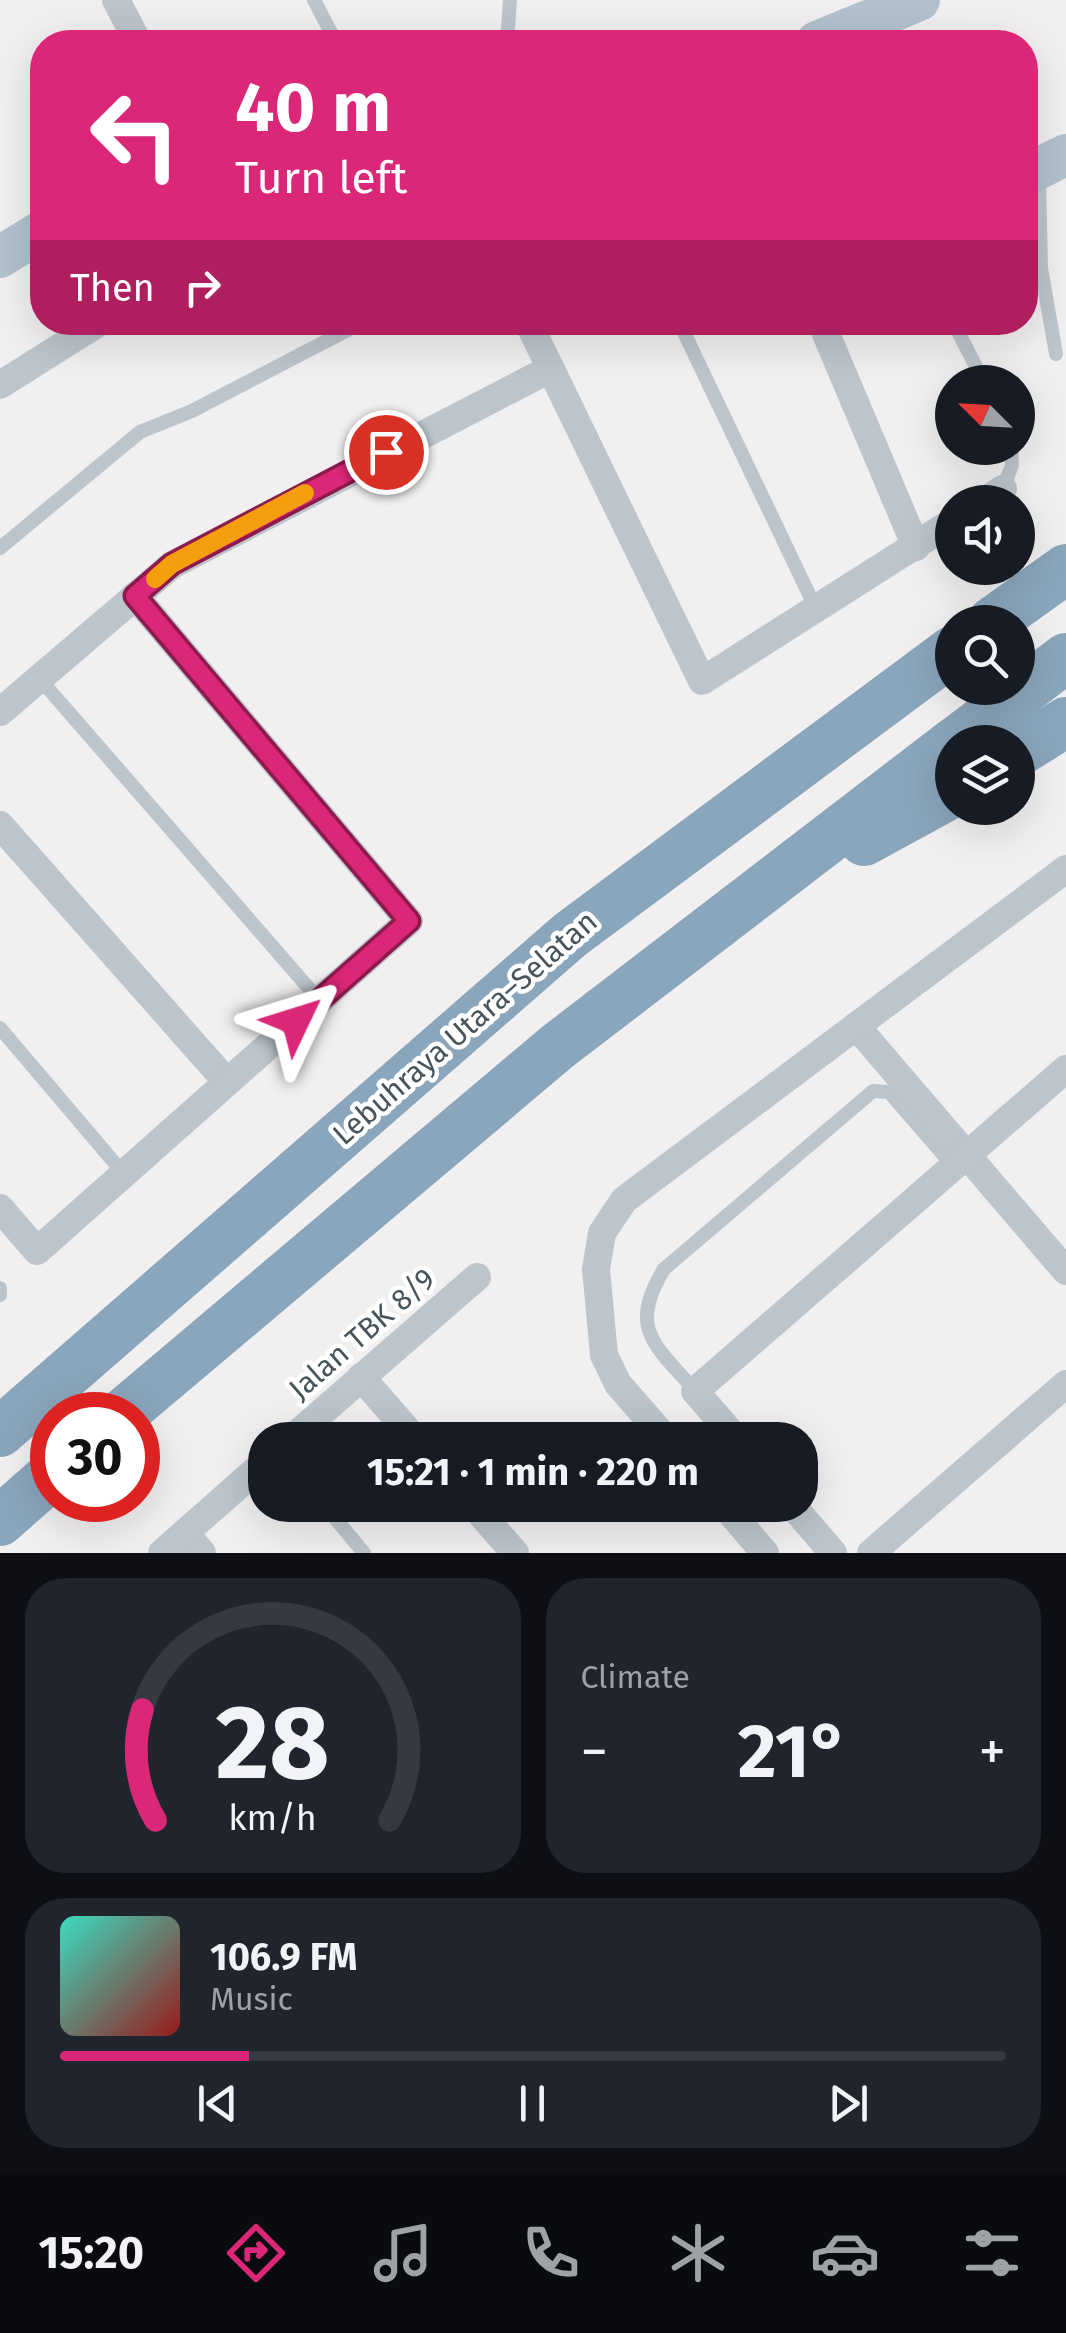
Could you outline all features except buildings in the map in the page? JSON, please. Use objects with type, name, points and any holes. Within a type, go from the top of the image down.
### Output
[{"type":"highway","points":[[1016,605],[1066,569]]},
{"type":"highway","points":[[978,725],[1066,658]]},
{"type":"highway","name":"Lebuhraya Utara–Selatan","points":[[0,1432],[570,935],[935,664]]},
{"type":"highway","points":[[1035,741],[1066,722]]},
{"type":"highway","points":[[148,1392],[557,1047],[935,757]]},
{"type":"highway","points":[[735,908],[935,802]]},
{"type":"highway","points":[[0,1521],[30,1494]]},
{"type":"main road","points":[[853,30],[919,0]]},
{"type":"main road","points":[[0,256],[30,237]]},
{"type":"street","points":[[116,0],[132,30]]},
{"type":"street","points":[[0,385],[79,335]]},
{"type":"street","points":[[534,335],[702,681],[817,612],[935,534]]},
{"type":"street","points":[[826,335],[916,547]]},
{"type":"street","points":[[0,712],[172,564],[550,369]]},
{"type":"street","points":[[0,1208],[37,1251],[409,921],[135,596]]},
{"type":"street","points":[[0,825],[227,1082]]},
{"type":"street","points":[[651,1422],[618,1384],[604,1355],[596,1269],[602,1233],[624,1200],[1066,869]]},
{"type":"street","points":[[856,1026],[960,1161],[1066,1272]]},
{"type":"street","points":[[722,1422],[696,1391],[1066,1069]]},
{"type":"street","name":"Jalan TBK 8/9","points":[[310,1422],[477,1276]]},
{"type":"street","points":[[361,1377],[400,1422]]},
{"type":"street","points":[[871,1553],[1066,1384]]},
{"type":"street","points":[[162,1553],[193,1543],[248,1481]]},
{"type":"street","points":[[488,1522],[515,1553]]},
{"type":"street","points":[[739,1522],[766,1553]]},
{"type":"street","points":[[807,1522],[833,1553]]},
{"type":"lane","points":[[314,0],[330,30]]},
{"type":"lane","points":[[508,30],[510,0]]},
{"type":"lane","points":[[1043,166],[1041,268],[1056,354]]},
{"type":"lane","points":[[0,548],[140,432],[192,411],[338,335]]},
{"type":"lane","points":[[685,335],[817,612]]},
{"type":"lane","points":[[960,335],[975,365]]},
{"type":"lane","points":[[38,678],[320,1000]]},
{"type":"lane","points":[[0,1028],[124,1174]]},
{"type":"lane","points":[[696,1391],[654,1343],[644,1320],[651,1291],[664,1269],[873,1090],[889,1092],[960,1161]]},
{"type":"lane","points":[[338,1522],[364,1553]]},
{"type":"slow traffic","points":[[155,579],[172,564],[305,493]]},
{"type":"route","points":[[296,1021],[409,921],[135,596],[172,564],[386,452]]}]
